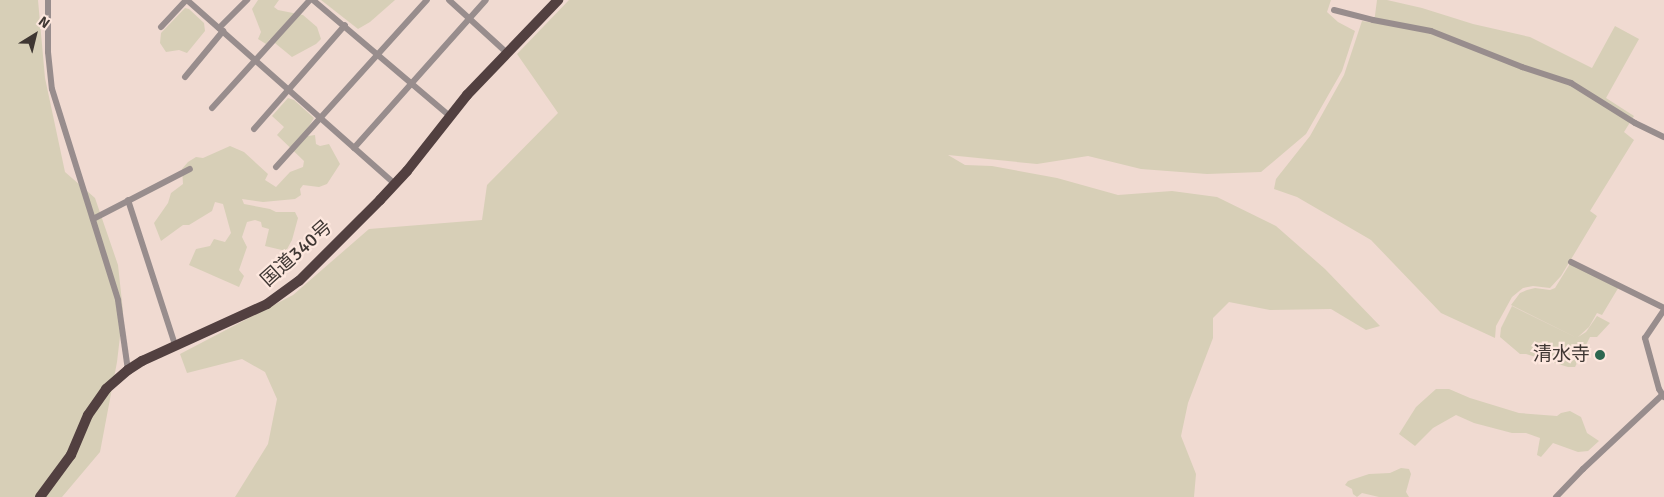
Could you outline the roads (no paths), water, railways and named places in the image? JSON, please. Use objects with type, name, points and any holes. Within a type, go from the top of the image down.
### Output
[{"type":"highway","name":"国道340号","points":[[40,497],[71,455],[88,415],[97,401],[128,370],[174,346],[267,304],[285,292],[314,266],[395,184],[450,116],[558,0]]},
{"type":"street","points":[[48,0],[48,52],[52,89],[118,300],[128,370]]},
{"type":"street","points":[[161,27],[187,0],[395,184]]},
{"type":"street","points":[[185,77],[221,29],[247,0]]},
{"type":"street","points":[[212,108],[312,0],[345,25],[450,116]]},
{"type":"street","points":[[276,167],[427,0]]},
{"type":"street","points":[[449,0],[507,53]]},
{"type":"street","points":[[354,148],[486,0]]},
{"type":"street","points":[[1334,10],[1431,31],[1522,67],[1571,83],[1635,123],[1664,137]]},
{"type":"street","points":[[254,129],[345,25]]},
{"type":"street","points":[[93,219],[190,169]]},
{"type":"street","points":[[128,200],[174,346]]},
{"type":"street","points":[[1556,497],[1583,469],[1663,396],[1645,338],[1664,309],[1571,262]]},
{"type":"place","name":"清水寺","points":[[1600,355]]}]
